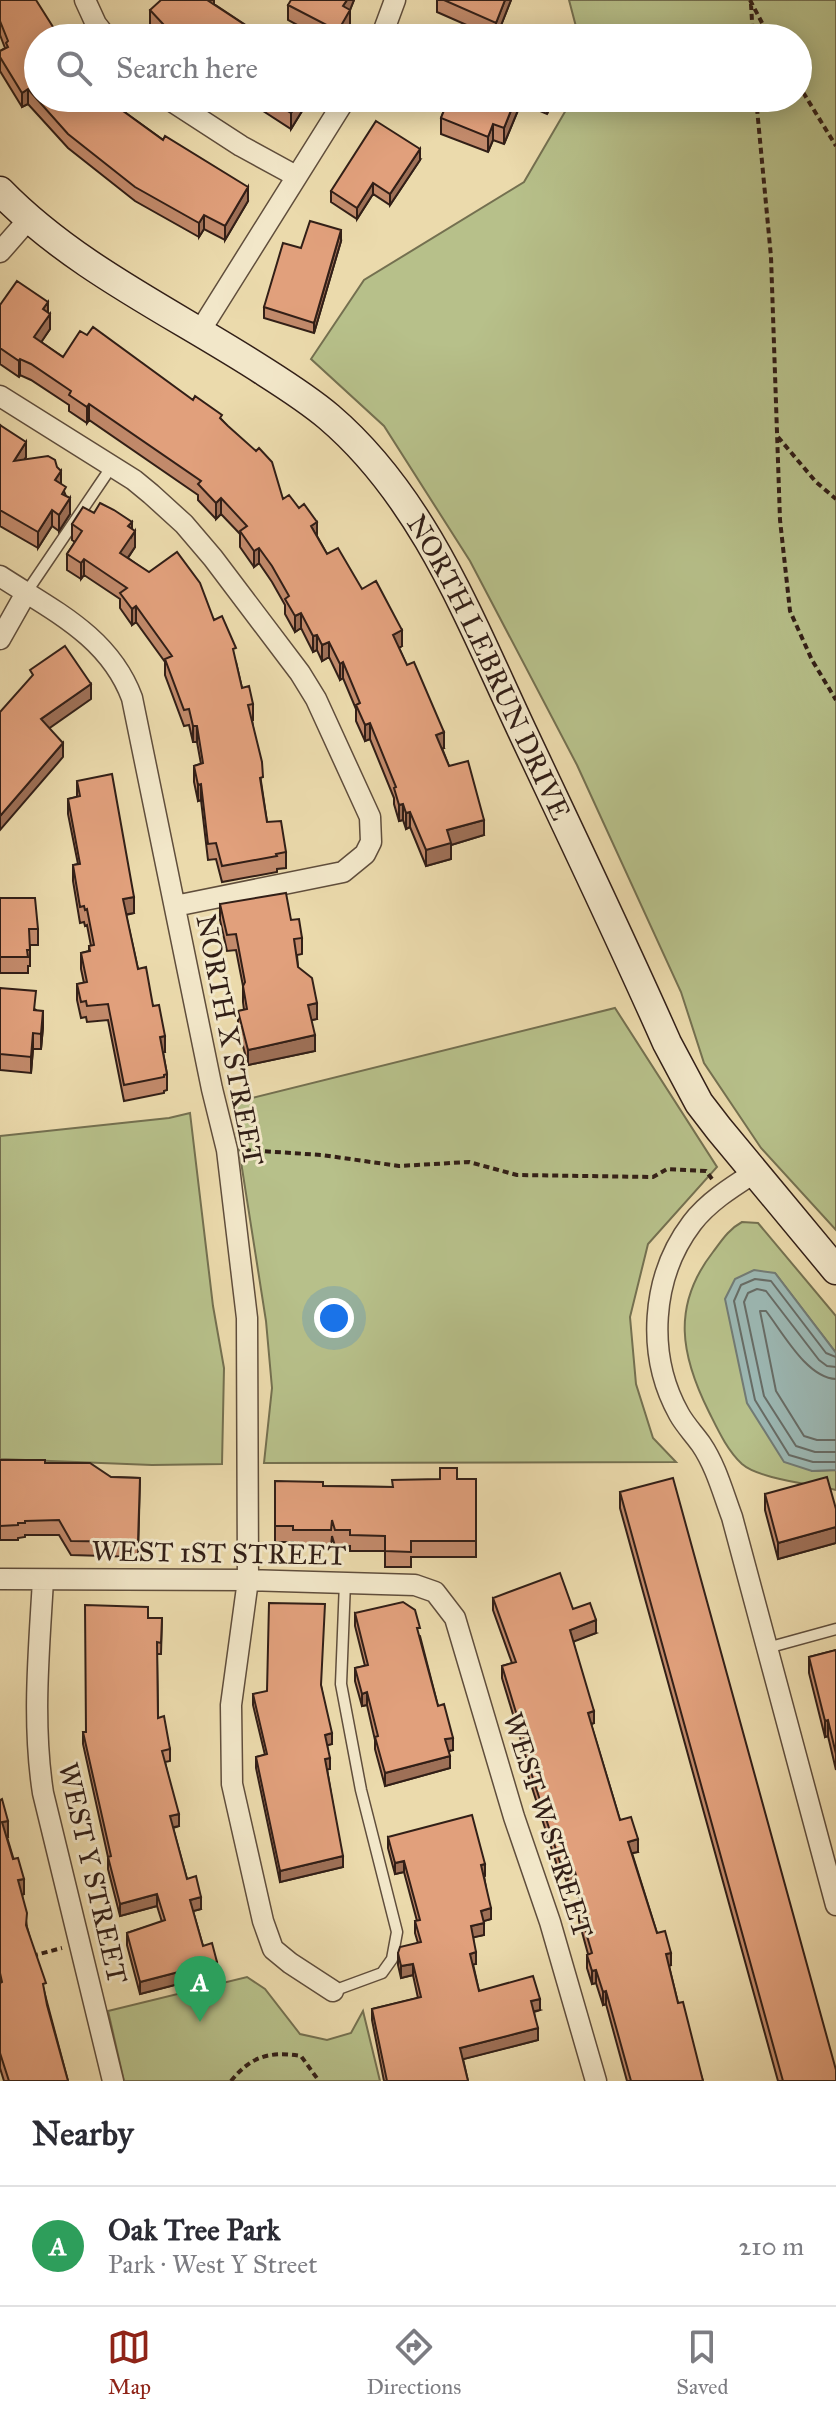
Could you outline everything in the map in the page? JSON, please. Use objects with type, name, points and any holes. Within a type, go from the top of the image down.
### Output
[{"type":"street","points":[[85,0],[96,24]]},
{"type":"street","points":[[386,24],[395,0]]},
{"type":"street","points":[[189,112],[296,176]]},
{"type":"street","points":[[200,331],[337,112]]},
{"type":"street","name":"NORTH LEBRUN DRIVE","points":[[0,191],[28,220],[84,260],[296,392],[329,417],[369,455],[400,492],[472,625],[667,1043],[699,1103],[836,1270]]},
{"type":"street","points":[[0,252],[28,220]]},
{"type":"street","points":[[0,396],[112,466],[151,494],[184,524],[300,673],[316,699],[365,801],[372,829],[371,842],[365,854],[343,872],[175,906]]},
{"type":"street","name":"NORTH X STREET","points":[[0,576],[76,625],[96,642],[114,661],[132,698],[227,1150],[247,1318],[248,1580],[231,1705],[232,1784],[263,1921],[273,1949],[333,1991]]},
{"type":"street","points":[[0,639],[26,593]]},
{"type":"street","points":[[754,1173],[724,1192],[693,1221],[673,1254],[661,1287],[657,1329],[664,1379],[680,1415],[703,1446],[732,1517],[831,1866],[836,1905]]},
{"type":"street","name":"WEST 1ST STREET","points":[[0,1579],[345,1582],[415,1585],[435,1592]]},
{"type":"street","name":"WEST Y STREET","points":[[43,1580],[36,1707],[39,1766],[113,2081]]},
{"type":"street","name":"WEST W STREET","points":[[435,1592],[455,1618],[596,2081]]},
{"type":"lane","points":[[26,593],[112,466]]},
{"type":"lane","points":[[333,1991],[382,1973],[388,1967],[397,1932],[361,1790],[341,1684],[345,1582]]},
{"type":"lane","points":[[767,1648],[836,1629]]},
{"type":"path","points":[[751,1],[752,24]]},
{"type":"path","points":[[751,1],[763,24]]},
{"type":"path","points":[[812,107],[836,146]]},
{"type":"path","points":[[757,112],[771,257],[780,520],[790,611],[812,660],[836,700]]},
{"type":"path","points":[[778,437],[816,482],[836,499]]},
{"type":"path","points":[[227,1150],[322,1155],[399,1166],[469,1162],[517,1175],[653,1177],[667,1169],[706,1171],[724,1192]]},
{"type":"path","points":[[26,1958],[79,1943]]},
{"type":"path","points":[[231,2081],[254,2059],[283,2053],[301,2056],[319,2081]]},
{"type":"green space","points":[[569,0],[836,0],[836,1230],[761,1148],[704,1063],[681,992],[577,765],[470,561],[384,426],[311,359],[364,280],[524,182],[565,112],[812,112],[812,24],[575,24]]},
{"type":"green space","points":[[615,1008],[717,1167],[648,1244],[630,1317],[636,1384],[653,1438],[676,1462],[264,1463],[272,1388],[266,1321],[236,1130],[236,1102]]},
{"type":"green space","points":[[190,1113],[213,1306],[224,1368],[222,1464],[152,1465],[0,1459],[0,1136],[169,1118]]},
{"type":"green space","points":[[742,1222],[758,1223],[836,1316],[836,1353],[775,1273],[812,1471],[836,1470],[836,1490],[760,1474],[742,1464],[719,1433],[699,1391],[687,1351],[685,1331],[691,1292],[713,1252],[729,1231]]},
{"type":"green space","points":[[247,1977],[265,1989],[300,2034],[327,2040],[351,2033],[363,2011],[380,2081],[124,2081],[108,2011]]},
{"type":"water","points":[[754,1270],[775,1273],[836,1353],[836,1470],[812,1471],[784,1462],[747,1403],[725,1299],[735,1279]]},
{"type":"building","points":[[0,0],[36,0],[51,24],[24,24],[22,93],[0,57],[0,51],[8,47],[8,41],[0,21]]},
{"type":"building","points":[[161,0],[207,0],[244,24],[163,24],[150,10]]},
{"type":"building","points":[[291,0],[347,0],[343,6],[350,10],[342,24],[325,24],[288,5]]},
{"type":"building","points":[[444,0],[505,0],[496,23]]},
{"type":"building","points":[[48,112],[124,112],[163,140],[165,136],[248,187],[225,226],[204,215],[199,223],[135,187],[68,134]]},
{"type":"building","points":[[443,112],[510,112],[504,128],[493,124],[488,137],[441,118]]},
{"type":"building","points":[[376,121],[420,149],[390,194],[373,183],[357,208],[331,191]]},
{"type":"building","points":[[310,221],[341,230],[314,323],[264,307],[283,243],[301,248]]},
{"type":"building","points":[[17,281],[48,302],[43,309],[50,314],[34,337],[63,357],[80,331],[87,335],[93,327],[193,400],[195,396],[222,415],[220,418],[228,426],[256,451],[259,448],[272,462],[283,499],[289,495],[299,508],[304,504],[317,522],[311,526],[327,554],[338,548],[362,589],[376,581],[402,630],[393,635],[407,665],[414,662],[444,732],[436,735],[449,766],[468,761],[484,820],[447,830],[451,843],[426,850],[410,812],[406,813],[403,804],[399,805],[396,787],[370,723],[365,725],[356,705],[360,703],[343,662],[340,664],[329,642],[322,645],[317,635],[313,636],[301,613],[295,616],[285,599],[289,596],[272,566],[259,548],[254,551],[240,531],[247,526],[221,498],[216,503],[198,484],[201,481],[89,404],[87,407],[69,395],[71,391],[31,364],[19,361],[0,348],[0,305]]},
{"type":"building","points":[[0,425],[26,442],[14,461],[48,456],[55,460],[61,471],[55,480],[66,487],[62,494],[70,498],[59,515],[52,510],[38,532],[0,510]]},
{"type":"building","points":[[100,503],[132,522],[128,526],[135,531],[120,553],[149,572],[177,552],[200,583],[214,620],[222,616],[236,648],[233,649],[242,688],[249,686],[253,704],[248,705],[262,762],[263,777],[260,778],[267,822],[281,821],[286,852],[222,866],[216,843],[208,844],[201,784],[198,785],[194,766],[203,763],[197,726],[193,726],[189,709],[184,710],[165,659],[172,656],[136,606],[132,609],[120,593],[127,588],[84,559],[81,563],[67,554],[82,531],[72,524],[83,507],[94,513]]},
{"type":"building","points":[[65,646],[91,684],[41,719],[63,743],[0,816],[0,712],[33,675],[30,670]]},
{"type":"building","points":[[112,774],[134,897],[123,899],[138,969],[146,967],[153,1006],[159,1005],[165,1036],[160,1037],[167,1074],[124,1085],[108,1004],[87,1006],[86,1001],[81,1002],[77,984],[87,982],[81,953],[90,951],[89,946],[94,945],[87,909],[80,907],[73,865],[80,864],[68,799],[80,796],[77,781]]},
{"type":"building","points":[[286,893],[291,920],[299,919],[302,938],[294,939],[298,967],[312,978],[317,1003],[308,1005],[315,1035],[248,1050],[238,1011],[247,1009],[236,934],[227,935],[220,904]]},
{"type":"building","points":[[0,898],[35,898],[38,929],[29,929],[28,957],[0,957]]},
{"type":"building","points":[[0,988],[36,991],[34,1010],[43,1011],[41,1034],[33,1033],[31,1057],[0,1054]]},
{"type":"building","points":[[0,1460],[90,1463],[111,1477],[140,1478],[138,1542],[71,1541],[59,1520],[25,1521],[18,1525],[0,1526]]},
{"type":"building","points":[[440,1468],[457,1468],[457,1479],[476,1479],[476,1541],[411,1541],[411,1552],[385,1551],[385,1536],[350,1535],[350,1530],[335,1530],[332,1520],[331,1530],[293,1530],[293,1526],[275,1526],[275,1481],[323,1482],[323,1486],[393,1487],[392,1480],[440,1479]]},
{"type":"building","points":[[827,1477],[836,1509],[836,1527],[778,1543],[765,1494]]},
{"type":"building","points":[[673,1478],[836,2070],[836,2081],[783,2081],[620,1492]]},
{"type":"building","points":[[560,1573],[573,1609],[590,1603],[596,1620],[570,1630],[594,1711],[588,1713],[620,1820],[631,1817],[638,1839],[628,1842],[657,1933],[665,1931],[671,1953],[666,1954],[678,2003],[683,2002],[703,2081],[631,2081],[606,1991],[603,1992],[587,1955],[592,1953],[579,1909],[585,1907],[575,1872],[568,1874],[564,1861],[560,1862],[528,1763],[531,1762],[502,1666],[516,1662],[493,1598]]},
{"type":"building","points":[[403,1602],[415,1610],[438,1706],[444,1704],[453,1738],[445,1739],[450,1756],[385,1773],[367,1692],[362,1694],[355,1668],[368,1665],[355,1613]]},
{"type":"building","points":[[269,1603],[325,1604],[321,1685],[332,1733],[325,1735],[330,1758],[325,1759],[343,1856],[280,1871],[256,1757],[267,1754],[253,1694],[267,1691]]},
{"type":"building","points":[[85,1605],[148,1607],[148,1618],[162,1618],[161,1643],[157,1642],[158,1718],[164,1716],[170,1749],[162,1751],[179,1814],[170,1816],[187,1879],[196,1876],[201,1897],[190,1900],[203,1946],[212,1943],[217,1962],[140,1982],[127,1933],[165,1920],[157,1894],[120,1904],[108,1857],[111,1856],[83,1732],[86,1732]]},
{"type":"building","points":[[836,1650],[836,1754],[809,1657]]},
{"type":"building","points":[[2,1799],[8,1821],[2,1822],[13,1859],[18,1858],[24,1879],[18,1880],[27,1913],[26,1925],[46,1983],[43,1984],[47,2005],[68,2081],[9,2081],[0,2053]]},
{"type":"building","points":[[472,1815],[485,1864],[481,1865],[491,1908],[481,1911],[484,1923],[471,1926],[476,1952],[470,1954],[479,1991],[533,1976],[540,1999],[531,2001],[538,2028],[460,2048],[468,2081],[387,2081],[372,2009],[421,1997],[413,1964],[401,1966],[398,1953],[400,1947],[421,1942],[415,1921],[420,1920],[404,1861],[395,1863],[388,1837]]},
{"type":"place","name":"Oak Tree Park","points":[[200,2022]]}]
